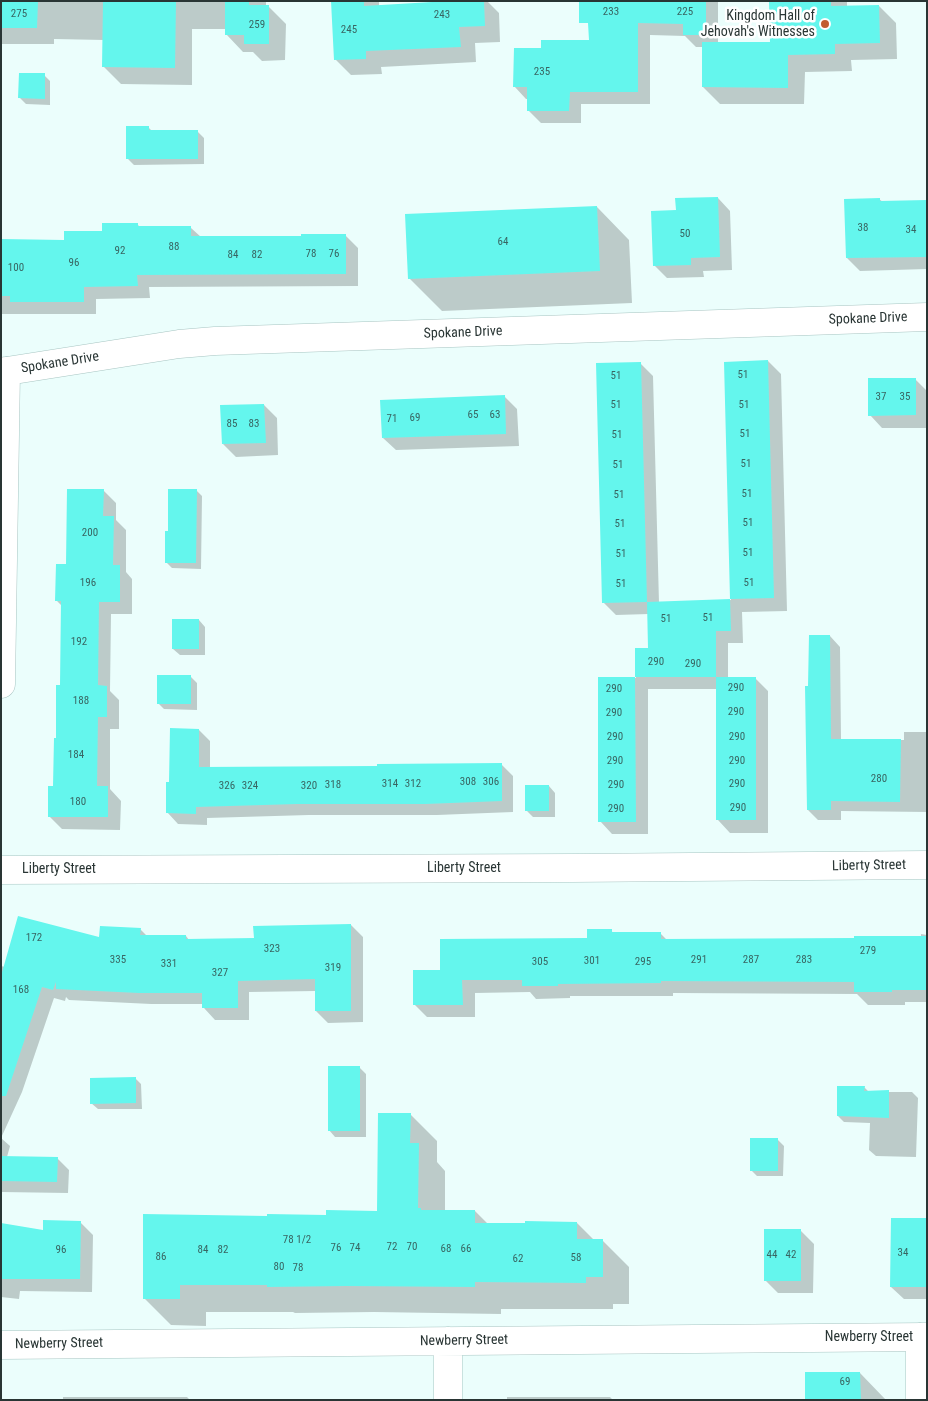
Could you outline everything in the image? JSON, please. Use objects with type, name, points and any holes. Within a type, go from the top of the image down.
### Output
[{"type":"street","name":"Spokane Drive","points":[[3,371],[179,344],[215,341],[927,317]]},
{"type":"street","points":[[1,684],[3,371]]},
{"type":"street","name":"Liberty Street","points":[[1,870],[927,865]]},
{"type":"street","points":[[920,1400],[924,1337]]},
{"type":"street","name":"Newberry Street","points":[[1,1345],[924,1337]]},
{"type":"street","points":[[448,1341],[448,1400]]},
{"type":"building","points":[[2,1],[38,1],[37,28],[1,28]]},
{"type":"building","points":[[103,1],[176,1],[175,68],[102,67]]},
{"type":"building","points":[[225,1],[249,1],[249,5],[269,5],[269,44],[244,44],[244,35],[225,35]]},
{"type":"building","points":[[331,1],[364,1],[364,6],[484,1],[485,26],[459,27],[461,47],[366,51],[366,59],[334,60]]},
{"type":"building","points":[[579,1],[706,1],[706,35],[683,35],[683,24],[638,23],[638,92],[570,92],[569,111],[527,111],[527,87],[513,87],[514,48],[541,48],[541,40],[589,40],[588,23],[579,23]]},
{"type":"building","points":[[769,1],[831,1],[831,6],[879,5],[880,43],[835,44],[835,54],[788,55],[788,88],[702,87],[702,42],[770,42]]},
{"type":"building","points":[[19,73],[45,73],[45,99],[18,98]]},
{"type":"building","points":[[126,126],[149,126],[149,130],[198,130],[198,159],[126,159]]},
{"type":"building","points":[[718,197],[720,257],[691,258],[691,265],[653,266],[651,211],[676,210],[675,198]]},
{"type":"building","points":[[880,198],[880,201],[927,200],[927,257],[846,258],[844,199]]},
{"type":"building","points":[[597,206],[600,271],[408,279],[405,214]]},
{"type":"building","points":[[102,223],[138,223],[138,226],[191,226],[191,236],[346,234],[346,274],[137,275],[138,286],[84,287],[84,302],[10,302],[10,296],[1,296],[1,239],[64,240],[64,231],[102,231]]},
{"type":"building","points":[[768,360],[774,598],[730,599],[724,362]]},
{"type":"building","points":[[641,362],[647,602],[602,603],[596,363]]},
{"type":"building","points":[[868,378],[916,378],[916,415],[868,416]]},
{"type":"building","points":[[505,395],[506,434],[382,438],[380,400]]},
{"type":"building","points":[[264,404],[266,443],[222,444],[220,405]]},
{"type":"building","points":[[67,489],[104,489],[103,516],[114,516],[113,565],[120,565],[120,602],[99,602],[98,685],[107,686],[107,717],[98,717],[97,786],[108,786],[108,817],[48,817],[48,786],[53,786],[54,738],[56,738],[56,685],[60,685],[61,601],[55,601],[56,564],[66,564]]},
{"type":"building","points":[[168,489],[197,489],[196,563],[165,563],[165,531],[168,531]]},
{"type":"building","points":[[730,599],[731,631],[716,631],[716,677],[635,677],[635,648],[648,648],[647,602]]},
{"type":"building","points":[[172,619],[199,619],[199,649],[172,649]]},
{"type":"building","points":[[809,635],[830,635],[831,739],[901,739],[900,802],[831,801],[831,810],[807,810],[805,686],[808,686]]},
{"type":"building","points":[[157,675],[191,675],[191,704],[157,704]]},
{"type":"building","points":[[598,677],[635,677],[636,822],[598,822]]},
{"type":"building","points":[[716,677],[756,677],[756,820],[716,820]]},
{"type":"building","points":[[170,728],[199,729],[199,767],[502,763],[502,801],[196,807],[196,814],[166,813],[166,782],[169,782]]},
{"type":"building","points":[[525,785],[549,785],[549,811],[525,811]]},
{"type":"building","points":[[18,916],[99,937],[100,926],[141,928],[140,935],[186,935],[186,939],[254,938],[253,926],[351,924],[351,1011],[315,1011],[315,979],[238,981],[238,1008],[202,1008],[202,993],[139,993],[56,989],[56,982],[53,990],[42,987],[6,1096],[1,1096],[1,976]]},
{"type":"building","points":[[587,929],[612,929],[612,932],[661,932],[661,939],[927,936],[927,990],[854,992],[854,982],[661,981],[661,983],[522,986],[522,980],[462,980],[463,1005],[413,1005],[413,970],[440,970],[440,939],[587,938]]},
{"type":"building","points":[[328,1066],[360,1066],[360,1131],[328,1131]]},
{"type":"building","points":[[136,1077],[136,1103],[90,1104],[90,1078]]},
{"type":"building","points":[[837,1086],[865,1086],[864,1091],[889,1090],[889,1118],[837,1116]]},
{"type":"building","points":[[378,1113],[411,1113],[410,1143],[419,1143],[418,1208],[421,1208],[421,1210],[475,1210],[475,1223],[525,1223],[525,1221],[577,1222],[577,1239],[603,1239],[603,1277],[586,1277],[586,1283],[475,1282],[475,1287],[180,1285],[180,1299],[143,1299],[143,1214],[267,1216],[267,1214],[326,1215],[326,1210],[377,1211]]},
{"type":"building","points":[[750,1138],[778,1138],[778,1171],[750,1171]]},
{"type":"building","points":[[1,1156],[58,1157],[57,1182],[1,1181]]},
{"type":"building","points":[[891,1218],[927,1218],[927,1287],[890,1287]]},
{"type":"building","points":[[43,1220],[81,1221],[80,1279],[1,1279],[1,1223],[43,1230]]},
{"type":"building","points":[[764,1229],[801,1229],[801,1281],[764,1281]]},
{"type":"building","points":[[805,1372],[860,1372],[861,1400],[805,1400]]},
{"type":"place","name":"Kingdom Hall of Jehovah's Witnesses","points":[[825,24]]}]
